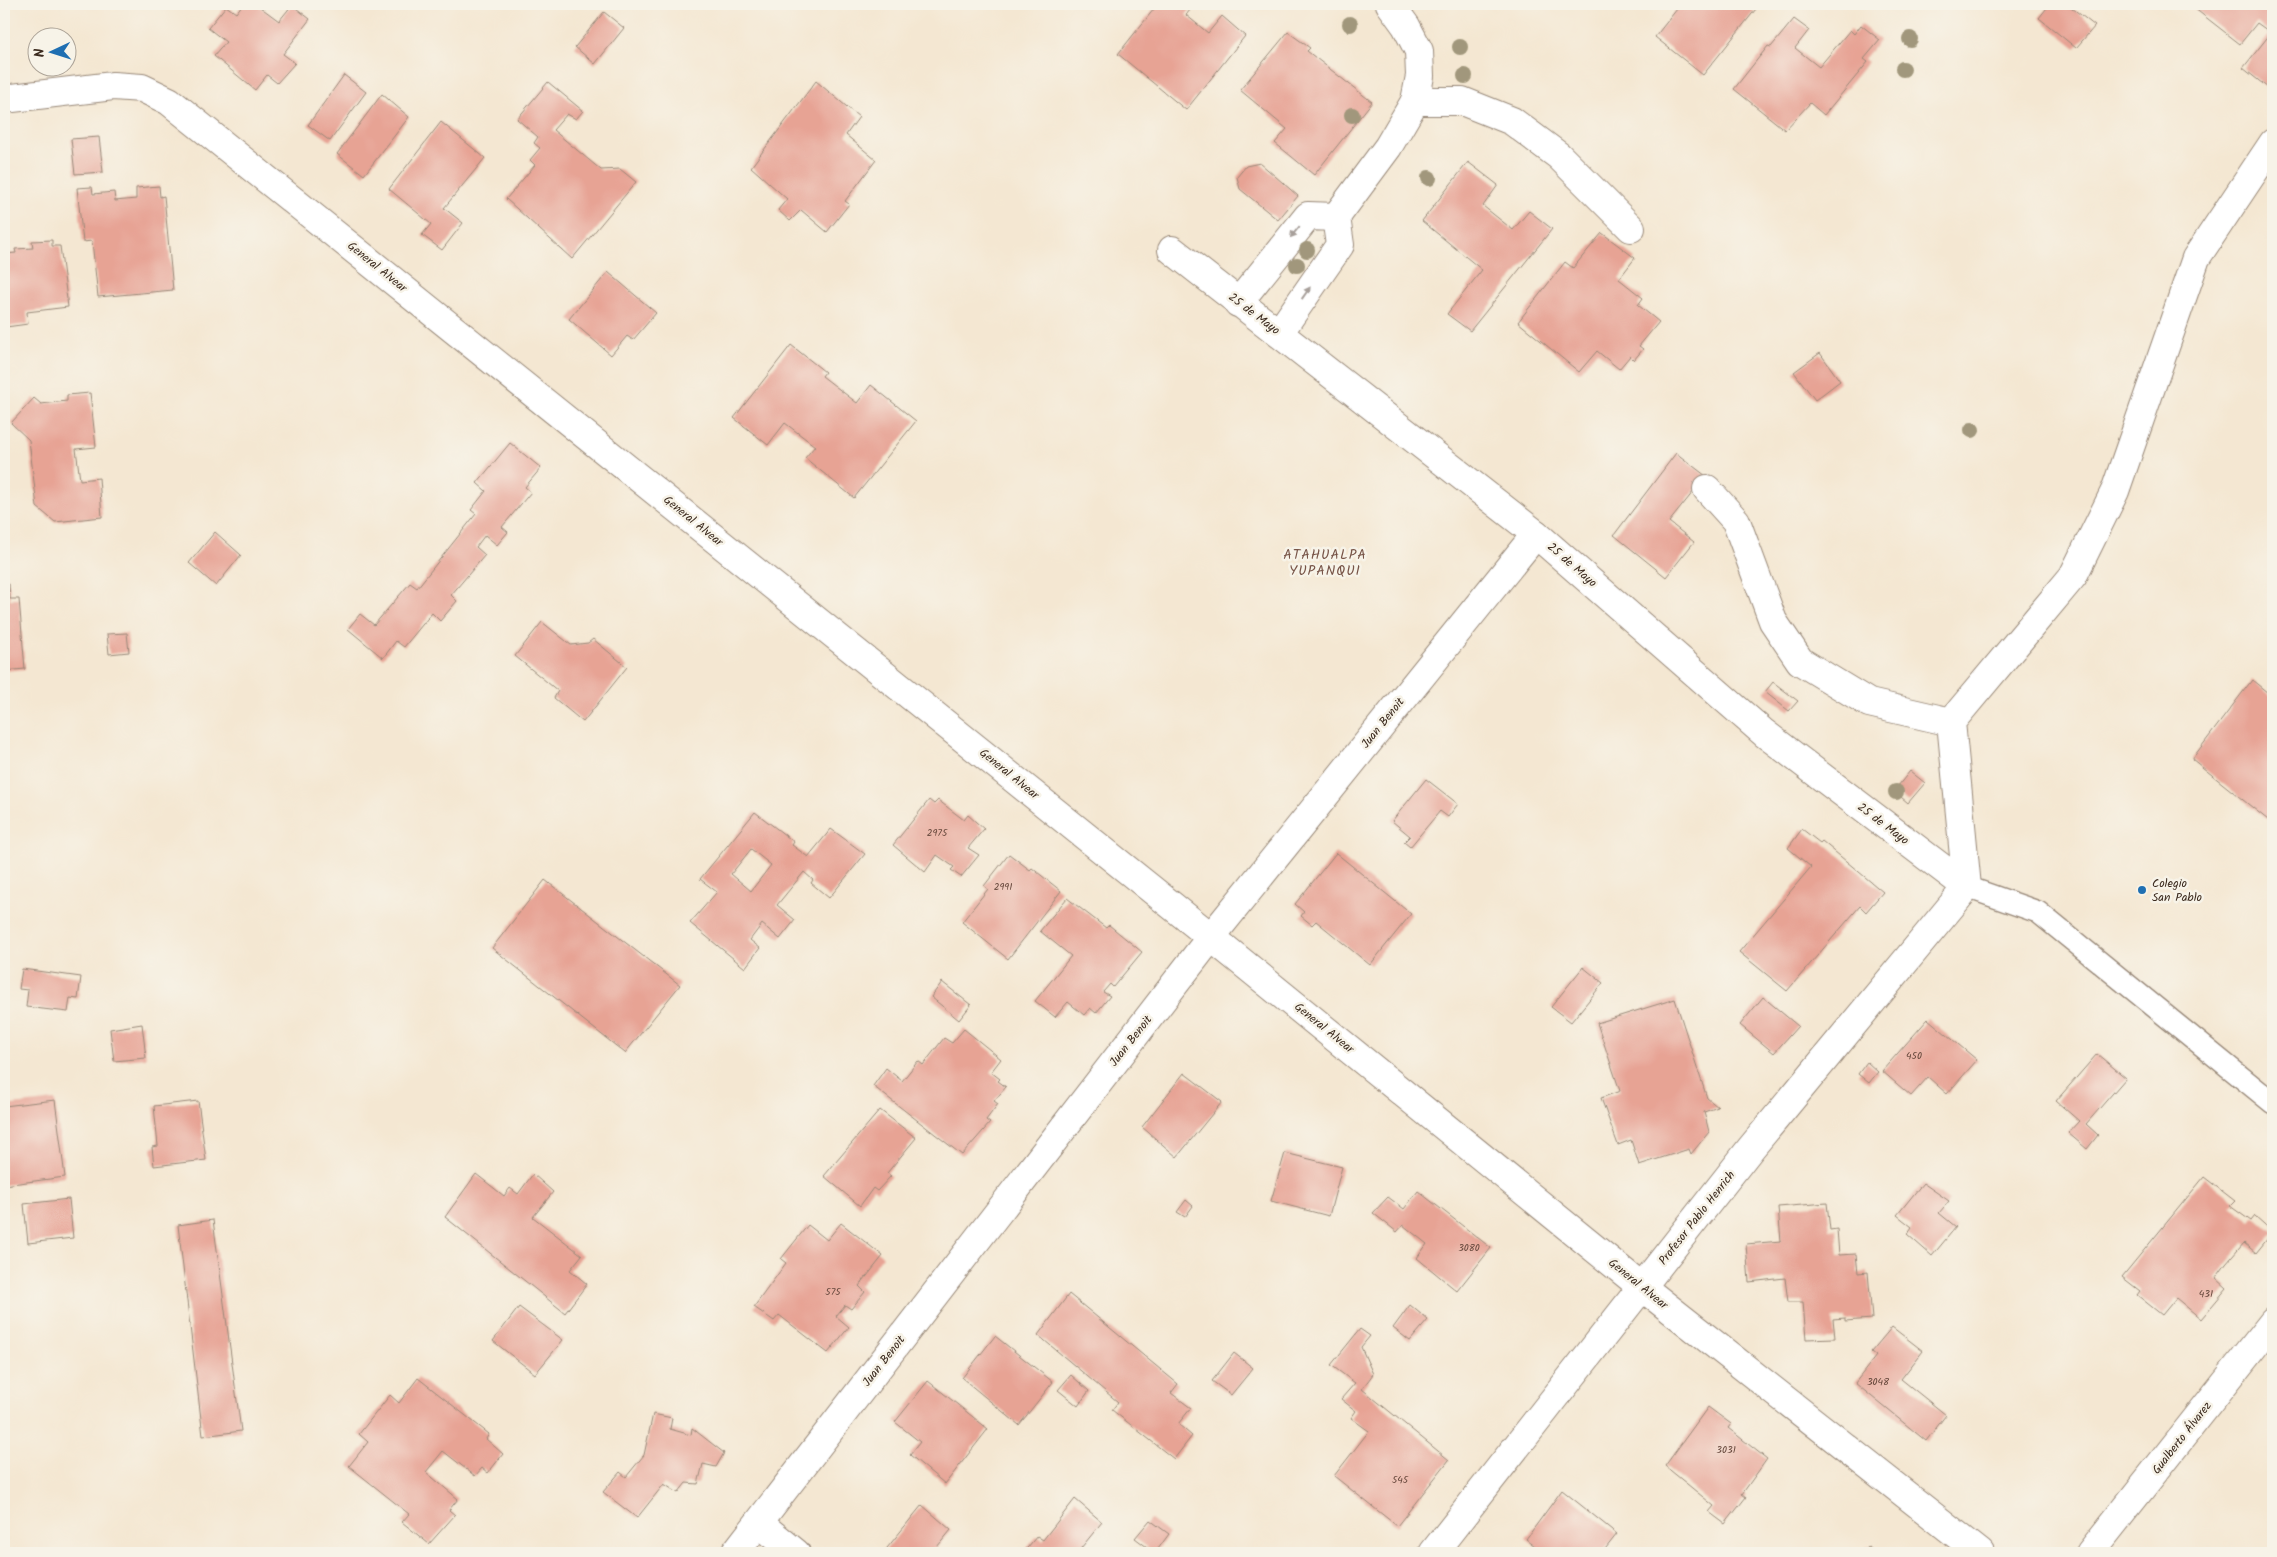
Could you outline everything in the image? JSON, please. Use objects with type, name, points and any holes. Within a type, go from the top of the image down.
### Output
[{"type":"street","points":[[1279,333],[1340,244],[1336,217],[1388,147],[1415,101],[1420,76],[1419,51],[1406,26],[1390,4]]},
{"type":"street","name":"General Alvear","points":[[4,100],[114,86],[142,88],[169,101],[1211,937],[1642,1288],[1980,1553]]},
{"type":"street","points":[[1415,101],[1462,101],[1512,121],[1559,156],[1631,228]]},
{"type":"street","points":[[1967,887],[1951,722],[2072,576],[2115,491],[2196,258],[2273,143]]},
{"type":"street","points":[[1238,303],[1308,216],[1336,217]]},
{"type":"street","name":"25 de Mayo","points":[[1172,250],[1536,534],[1764,732],[1967,887]]},
{"type":"street","points":[[1706,489],[1736,520],[1773,621],[1800,661],[1869,703],[1951,722]]},
{"type":"street","name":"Juan Benoit","points":[[735,1553],[1211,937],[1536,534]]},
{"type":"street","name":"Profesor Pablo Henrich","points":[[1433,1553],[1751,1148],[1967,887]]},
{"type":"street","name":"Gualberto Álvarez","points":[[2090,1553],[2273,1322]]},
{"type":"street","points":[[759,1524],[796,1553]]},
{"type":"lane","points":[[1967,887],[2038,912],[2273,1103]]},
{"type":"building","points":[[243,4],[256,4],[279,21],[292,5],[310,19],[283,54],[295,63],[277,83],[267,75],[255,90],[214,56],[226,42],[208,28],[226,6],[236,13]]},
{"type":"building","points":[[1158,4],[1195,4],[1186,15],[1208,33],[1222,16],[1245,36],[1186,110],[1118,54]]},
{"type":"building","points":[[1681,4],[1760,4],[1703,75],[1655,37]]},
{"type":"building","points":[[2050,4],[2067,4],[2095,26],[2076,48],[2039,18]]},
{"type":"building","points":[[2198,4],[2273,4],[2273,92],[2243,68],[2271,33],[2257,23],[2240,44],[2194,8]]},
{"type":"building","points":[[604,12],[624,28],[595,64],[575,47]]},
{"type":"building","points":[[1794,19],[1809,30],[1795,48],[1819,67],[1850,30],[1854,34],[1861,25],[1880,40],[1864,59],[1868,62],[1824,115],[1810,103],[1785,130],[1734,89],[1768,46],[1771,47]]},
{"type":"building","points":[[1288,32],[1310,48],[1307,51],[1372,102],[1314,175],[1275,143],[1287,129],[1240,90]]},
{"type":"building","points":[[344,75],[366,92],[330,141],[308,125]]},
{"type":"building","points":[[816,81],[859,117],[846,135],[876,160],[845,201],[849,204],[827,232],[801,210],[790,221],[778,210],[787,199],[751,167]]},
{"type":"building","points":[[548,82],[583,111],[576,119],[567,114],[553,130],[601,170],[620,169],[636,182],[572,259],[506,199],[535,165],[530,160],[540,148],[534,143],[538,137],[517,119]]},
{"type":"building","points":[[382,94],[409,117],[364,175],[337,154]]},
{"type":"building","points":[[441,122],[485,158],[444,208],[463,223],[442,250],[422,235],[431,224],[389,189]]},
{"type":"building","points":[[99,137],[103,172],[75,174],[71,139]]},
{"type":"building","points":[[1468,162],[1498,185],[1483,206],[1513,230],[1529,211],[1552,229],[1470,331],[1447,314],[1482,270],[1422,221]]},
{"type":"building","points":[[1260,163],[1298,196],[1278,220],[1240,189],[1237,177],[1246,166]]},
{"type":"building","points":[[159,186],[160,197],[164,196],[173,290],[98,297],[92,241],[83,242],[77,188],[92,187],[93,194],[114,192],[115,201],[136,199],[136,188]]},
{"type":"building","points":[[1602,233],[1635,258],[1619,279],[1643,298],[1638,305],[1659,322],[1639,346],[1643,349],[1634,360],[1630,356],[1619,369],[1597,351],[1579,372],[1518,322],[1565,262],[1573,268]]},
{"type":"building","points":[[52,240],[52,246],[60,246],[68,307],[27,312],[28,324],[6,327],[4,254],[16,253],[15,249],[33,248],[32,241]]},
{"type":"building","points":[[608,272],[656,313],[633,340],[627,336],[611,355],[569,319]]},
{"type":"building","points":[[791,345],[825,372],[822,376],[857,403],[871,385],[916,421],[854,498],[805,458],[815,446],[785,423],[768,445],[734,418]]},
{"type":"building","points":[[1820,353],[1840,381],[1815,400],[1794,372]]},
{"type":"building","points":[[90,393],[96,447],[76,449],[80,480],[99,478],[102,517],[55,522],[37,507],[29,440],[11,423],[34,398],[41,404],[67,401],[67,395]]},
{"type":"building","points":[[510,443],[541,468],[525,487],[531,492],[502,527],[508,532],[497,545],[485,535],[476,547],[485,555],[451,595],[457,601],[440,621],[432,613],[404,647],[396,641],[383,658],[348,629],[360,614],[374,625],[410,583],[417,588],[476,514],[471,510],[486,491],[477,483]]},
{"type":"building","points":[[1676,453],[1706,476],[1669,522],[1694,542],[1666,577],[1614,535]]},
{"type":"building","points":[[215,532],[241,555],[216,586],[189,563]]},
{"type":"building","points":[[4,584],[9,584],[10,599],[19,599],[25,669],[4,671]]},
{"type":"building","points":[[542,622],[571,645],[588,643],[593,639],[627,667],[583,722],[554,698],[558,691],[515,656]]},
{"type":"building","points":[[127,633],[129,652],[109,654],[107,634]]},
{"type":"building","points":[[2252,680],[2273,697],[2273,824],[2192,759]]},
{"type":"building","points":[[1773,682],[1798,701],[1789,711],[1765,692]]},
{"type":"building","points":[[1910,771],[1925,783],[1908,803],[1894,791]]},
{"type":"building","points":[[1426,779],[1458,804],[1448,817],[1440,811],[1410,847],[1404,842],[1410,836],[1392,821]]},
{"type":"building","points":[[929,800],[934,804],[938,800],[964,820],[968,815],[984,829],[968,848],[979,855],[961,877],[951,870],[954,867],[937,855],[925,872],[893,845]]},
{"type":"building","points":[[755,812],[794,842],[792,845],[808,857],[831,829],[865,854],[829,898],[811,883],[813,880],[804,872],[777,905],[795,920],[780,939],[762,924],[750,940],[760,948],[745,968],[690,923],[717,892],[700,879]],"holes":[[[751,849],[771,865],[751,891],[731,874]]]},
{"type":"building","points":[[1802,829],[1820,843],[1822,841],[1883,892],[1866,912],[1860,906],[1787,991],[1739,952],[1811,867],[1788,848]]},
{"type":"building","points":[[1336,853],[1411,914],[1370,965],[1316,921],[1312,925],[1301,916],[1304,912],[1295,904]]},
{"type":"building","points":[[1009,854],[1030,870],[1032,868],[1061,891],[1008,959],[962,922],[988,889],[984,886]]},
{"type":"building","points":[[545,880],[680,985],[625,1053],[492,948]]},
{"type":"building","points":[[1067,898],[1106,928],[1109,925],[1142,952],[1113,987],[1110,984],[1103,992],[1110,996],[1096,1013],[1090,1008],[1084,1015],[1068,1002],[1055,1017],[1035,1001],[1071,956],[1040,931]]},
{"type":"building","points":[[1583,967],[1603,983],[1571,1022],[1551,1007]]},
{"type":"building","points":[[22,969],[81,977],[78,999],[70,998],[68,1012],[26,1007],[28,990],[19,989]]},
{"type":"building","points":[[942,982],[971,1005],[959,1020],[931,997]]},
{"type":"building","points":[[1763,997],[1798,1026],[1774,1053],[1740,1025]]},
{"type":"building","points":[[1675,999],[1707,1098],[1718,1107],[1704,1112],[1709,1132],[1691,1154],[1689,1149],[1639,1165],[1631,1140],[1618,1145],[1601,1098],[1620,1091],[1597,1023]]},
{"type":"building","points":[[1928,1019],[1977,1060],[1947,1094],[1928,1077],[1911,1096],[1882,1071]]},
{"type":"building","points":[[142,1024],[146,1058],[114,1061],[110,1029]]},
{"type":"building","points":[[964,1029],[1001,1059],[991,1072],[1006,1087],[994,1101],[998,1104],[986,1120],[990,1123],[962,1155],[873,1086],[886,1068],[902,1081],[918,1061],[923,1065],[944,1038],[952,1043]]},
{"type":"building","points":[[2097,1054],[2126,1078],[2086,1124],[2098,1135],[2087,1149],[2068,1133],[2079,1121],[2056,1101]]},
{"type":"building","points":[[1867,1062],[1878,1072],[1869,1083],[1858,1074]]},
{"type":"building","points":[[1184,1073],[1222,1102],[1177,1157],[1142,1127]]},
{"type":"building","points":[[55,1100],[65,1177],[4,1185],[4,1106]]},
{"type":"building","points":[[198,1101],[206,1160],[154,1166],[152,1147],[158,1146],[154,1106]]},
{"type":"building","points":[[880,1110],[916,1138],[887,1173],[891,1176],[877,1191],[873,1188],[860,1206],[824,1176]]},
{"type":"building","points":[[1285,1153],[1342,1167],[1329,1216],[1271,1201]]},
{"type":"building","points":[[476,1174],[504,1196],[510,1188],[518,1194],[533,1174],[553,1192],[533,1217],[582,1255],[570,1270],[587,1284],[565,1313],[445,1217]]},
{"type":"building","points":[[2204,1177],[2235,1201],[2230,1206],[2251,1221],[2255,1216],[2273,1232],[2256,1253],[2244,1243],[2226,1264],[2216,1278],[2227,1288],[2201,1319],[2176,1298],[2162,1315],[2137,1295],[2140,1291],[2122,1277]]},
{"type":"building","points":[[1923,1183],[1949,1201],[1939,1213],[1956,1227],[1932,1256],[1907,1234],[1912,1227],[1897,1215]]},
{"type":"building","points":[[1418,1191],[1491,1248],[1457,1291],[1417,1258],[1427,1244],[1403,1225],[1397,1232],[1373,1213],[1388,1197],[1404,1209]]},
{"type":"building","points":[[69,1199],[73,1238],[28,1243],[24,1204]]},
{"type":"building","points":[[1186,1200],[1193,1206],[1185,1217],[1177,1212]]},
{"type":"building","points":[[1827,1203],[1830,1230],[1837,1229],[1839,1255],[1856,1254],[1858,1273],[1868,1272],[1872,1319],[1845,1321],[1845,1318],[1833,1319],[1835,1338],[1806,1339],[1803,1302],[1788,1302],[1785,1278],[1749,1282],[1746,1244],[1781,1241],[1778,1207]]},
{"type":"building","points":[[213,1220],[241,1431],[203,1436],[178,1225]]},
{"type":"building","points":[[841,1223],[883,1256],[859,1286],[865,1292],[851,1309],[845,1305],[836,1316],[849,1327],[828,1353],[779,1315],[774,1321],[754,1307],[786,1263],[781,1259],[808,1225],[827,1240]]},
{"type":"building","points":[[1069,1294],[1178,1384],[1171,1393],[1191,1408],[1178,1424],[1192,1436],[1174,1459],[1112,1410],[1118,1402],[1038,1335]]},
{"type":"building","points":[[1410,1305],[1428,1320],[1410,1341],[1393,1328]]},
{"type":"building","points":[[519,1307],[563,1340],[535,1374],[493,1341]]},
{"type":"building","points":[[1892,1327],[1923,1351],[1901,1379],[1946,1415],[1926,1441],[1855,1383],[1876,1356],[1871,1352]]},
{"type":"building","points":[[1360,1329],[1370,1336],[1361,1347],[1373,1374],[1362,1389],[1449,1460],[1397,1526],[1334,1476],[1369,1431],[1351,1418],[1356,1411],[1341,1399],[1355,1383],[1331,1365]]},
{"type":"building","points":[[995,1336],[1053,1382],[1019,1425],[962,1378]]},
{"type":"building","points":[[1234,1353],[1253,1368],[1231,1395],[1212,1381]]},
{"type":"building","points":[[1071,1375],[1089,1391],[1078,1406],[1058,1390]]},
{"type":"building","points":[[418,1378],[489,1434],[486,1439],[503,1454],[488,1473],[482,1468],[475,1476],[443,1451],[426,1472],[458,1499],[449,1510],[455,1515],[429,1544],[402,1522],[409,1514],[349,1466],[368,1442],[359,1434],[390,1395],[399,1403]]},
{"type":"building","points":[[928,1381],[988,1429],[945,1484],[910,1455],[920,1442],[895,1422]]},
{"type":"building","points":[[1708,1407],[1731,1424],[1728,1428],[1767,1459],[1742,1494],[1746,1497],[1725,1524],[1709,1512],[1714,1506],[1665,1466]]},
{"type":"building","points":[[653,1414],[672,1418],[670,1429],[691,1435],[692,1428],[724,1453],[716,1467],[703,1464],[698,1484],[686,1483],[678,1493],[664,1484],[637,1518],[603,1492],[620,1472],[626,1477],[644,1455]]},
{"type":"building","points":[[1562,1490],[1617,1534],[1602,1553],[1544,1553],[1526,1539]]},
{"type":"building","points":[[1075,1499],[1102,1522],[1077,1553],[1023,1553],[1037,1536],[1043,1540]]},
{"type":"building","points":[[922,1505],[951,1530],[932,1553],[883,1553]]},
{"type":"building","points":[[1150,1520],[1169,1534],[1155,1553],[1135,1538]]},
{"type":"building","points":[[1868,1547],[1877,1553],[1864,1553]]},
{"type":"place","name":"Colegio San Pablo","points":[[2142,890]]},
{"type":"district","name":"ATAHUALPA YUPANQUI","points":[[1325,564]]}]
